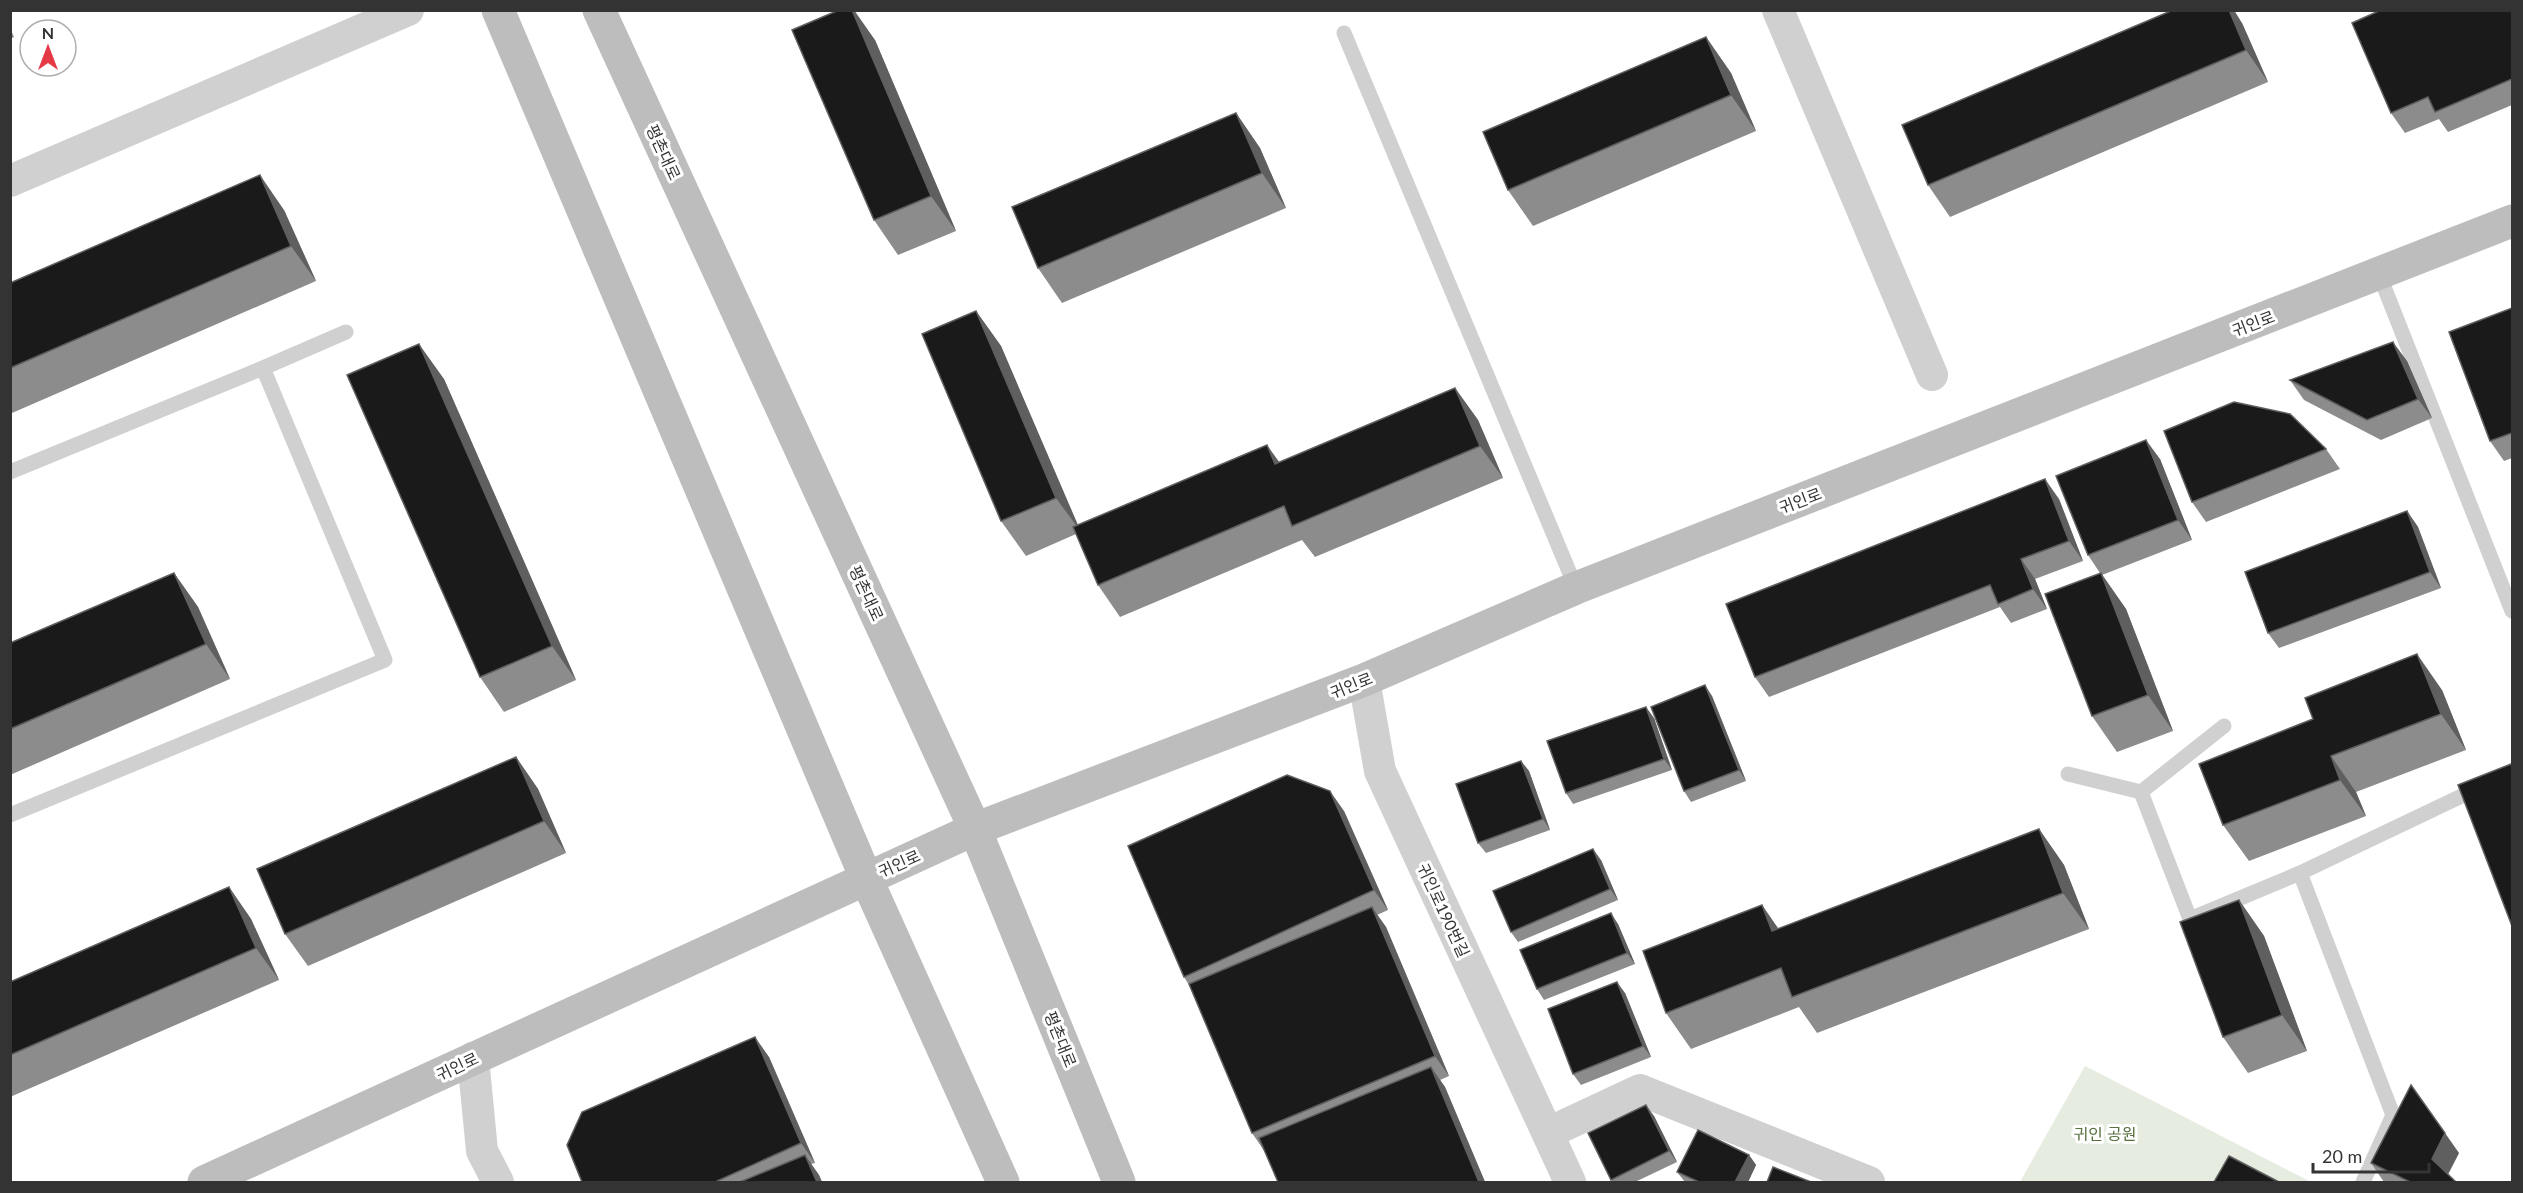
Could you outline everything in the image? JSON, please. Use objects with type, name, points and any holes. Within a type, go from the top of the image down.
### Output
[{"type":"street","points":[[10,181],[408,10]]},
{"type":"street","points":[[498,10],[866,878],[1003,1182]]},
{"type":"street","name":"평촌대로","points":[[599,10],[975,829],[1119,1182]]},
{"type":"street","points":[[1778,10],[1932,375]]},
{"type":"street","name":"귀인로","points":[[204,1182],[744,937],[975,829],[1364,680],[1576,588],[2512,221]]},
{"type":"street","name":"귀인로190번길","points":[[1364,680],[1380,771],[1570,1182]]},
{"type":"street","points":[[473,1058],[482,1151],[498,1182]]},
{"type":"street","points":[[1548,1133],[1640,1090],[1869,1182]]},
{"type":"lane","points":[[1344,33],[1576,588]]},
{"type":"lane","points":[[2379,274],[2512,611]]},
{"type":"lane","points":[[10,472],[346,332]]},
{"type":"lane","points":[[10,815],[385,660],[263,368]]},
{"type":"lane","points":[[2141,792],[2224,726]]},
{"type":"lane","points":[[2141,792],[2190,919],[2300,873],[2512,772]]},
{"type":"lane","points":[[2068,774],[2141,792]]},
{"type":"lane","points":[[2300,873],[2393,1115],[2364,1182]]},
{"type":"green space","name":"귀인 공원","points":[[2085,1066],[2311,1182],[2020,1182]]},
{"type":"building","points":[[839,10],[852,10],[931,196],[874,220],[792,30]]},
{"type":"building","points":[[2173,10],[2229,10],[2246,50],[1928,185],[1902,125]]},
{"type":"building","points":[[2381,10],[2512,10],[2512,79],[2435,112],[2428,97],[2391,113],[2352,23]]},
{"type":"building","points":[[1706,37],[1731,95],[1508,190],[1483,132]]},
{"type":"building","points":[[1236,113],[1262,173],[1038,268],[1012,207]]},
{"type":"building","points":[[260,175],[291,246],[10,368],[10,283]]},
{"type":"building","points":[[2512,308],[2512,433],[2490,441],[2449,332]]},
{"type":"building","points":[[976,311],[1056,498],[1001,521],[922,334]]},
{"type":"building","points":[[2393,342],[2418,399],[2367,420],[2290,380]]},
{"type":"building","points":[[419,344],[552,646],[480,677],[347,375]]},
{"type":"building","points":[[1455,388],[1480,446],[1292,526],[1284,506],[1098,585],[1073,527],[1267,445],[1275,464]]},
{"type":"building","points":[[2234,402],[2290,414],[2326,449],[2192,502],[2164,431]]},
{"type":"building","points":[[2146,440],[2178,520],[2088,555],[2056,476]]},
{"type":"building","points":[[2045,479],[2069,541],[2021,559],[2033,589],[1998,604],[1990,585],[1755,677],[1726,604]]},
{"type":"building","points":[[2407,511],[2430,572],[2268,633],[2245,572]]},
{"type":"building","points":[[174,573],[206,644],[10,729],[10,643]]},
{"type":"building","points":[[2101,573],[2148,695],[2092,716],[2045,594]]},
{"type":"building","points":[[2417,654],[2441,714],[2331,756],[2340,780],[2223,825],[2199,764],[2313,719],[2305,698]]},
{"type":"building","points":[[1705,685],[1739,770],[1684,791],[1651,707]]},
{"type":"building","points":[[1646,707],[1664,759],[1566,793],[1547,741]]},
{"type":"building","points":[[516,757],[544,821],[285,934],[257,869]]},
{"type":"building","points":[[1521,761],[1543,819],[1478,843],[1456,784]]},
{"type":"building","points":[[2511,764],[2512,768],[2512,926],[2458,785]]},
{"type":"building","points":[[1287,775],[1330,791],[1374,890],[1184,977],[1128,846]]},
{"type":"building","points":[[2039,829],[2063,893],[1792,997],[1781,968],[1666,1013],[1643,951],[1762,905],[1772,931]]},
{"type":"building","points":[[1593,849],[1610,889],[1511,932],[1493,891]]},
{"type":"building","points":[[229,887],[256,948],[10,1055],[10,982]]},
{"type":"building","points":[[2239,900],[2282,1015],[2223,1037],[2180,922]]},
{"type":"building","points":[[1372,907],[1435,1056],[1252,1133],[1189,984]]},
{"type":"building","points":[[1611,913],[1627,953],[1537,989],[1520,950]]},
{"type":"building","points":[[1617,982],[1643,1046],[1573,1074],[1548,1009]]},
{"type":"building","points":[[755,1037],[801,1143],[715,1182],[582,1182],[567,1145],[582,1112]]},
{"type":"building","points":[[1431,1067],[1479,1182],[1278,1182],[1259,1138]]},
{"type":"building","points":[[2411,1085],[2445,1133],[2432,1159],[2456,1182],[2410,1182],[2371,1163]]},
{"type":"building","points":[[1646,1105],[1669,1151],[1611,1180],[1588,1133]]},
{"type":"building","points":[[1698,1130],[1749,1155],[1735,1182],[1699,1182],[1677,1172]]},
{"type":"building","points":[[805,1155],[817,1182],[740,1182]]},
{"type":"building","points":[[2229,1156],[2279,1182],[2214,1182]]},
{"type":"building","points":[[1773,1167],[1811,1182],[1767,1182]]}]
